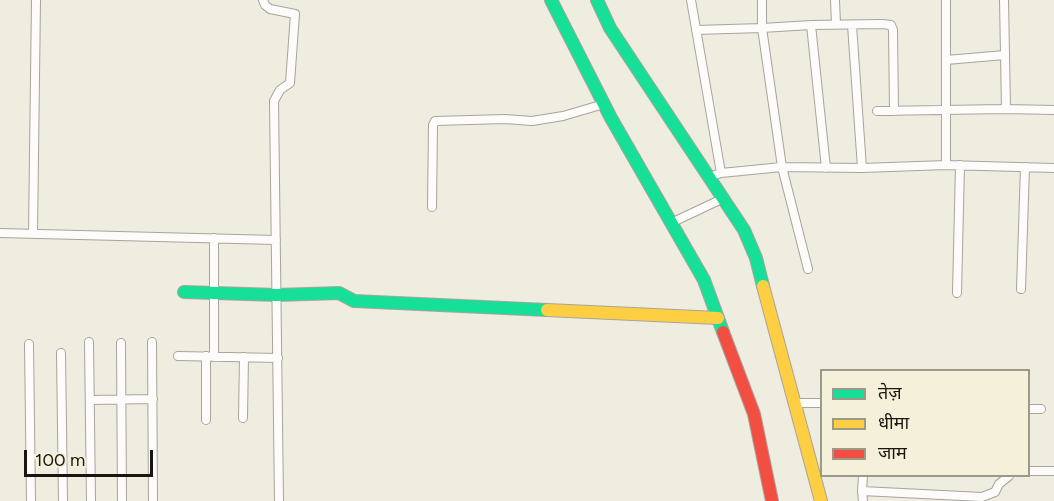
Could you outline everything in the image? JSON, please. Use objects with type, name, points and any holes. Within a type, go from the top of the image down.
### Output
[{"type":"main road","points":[[550,0],[604,104],[704,280],[754,414],[772,501]]},
{"type":"main road","points":[[597,0],[610,28],[715,175],[724,198],[744,230],[756,258],[821,501]]},
{"type":"main road","points":[[184,292],[277,296],[339,293],[354,301],[718,318]]},
{"type":"street","points":[[33,234],[36,0]]},
{"type":"street","points":[[263,0],[270,9],[295,14],[290,83],[280,90],[274,101],[279,501]]},
{"type":"street","points":[[691,0],[715,175],[782,167],[862,168],[960,165],[1054,168]]},
{"type":"street","points":[[762,0],[762,28],[782,167],[808,269]]},
{"type":"street","points":[[835,0],[836,24]]},
{"type":"street","points":[[946,0],[946,165]]},
{"type":"street","points":[[1004,0],[1006,109]]},
{"type":"street","points":[[696,30],[836,24],[891,25],[893,28],[894,111]]},
{"type":"street","points":[[811,25],[826,168]]},
{"type":"street","points":[[852,25],[862,168]]},
{"type":"street","points":[[946,60],[1005,55]]},
{"type":"street","points":[[432,207],[432,150],[435,121],[505,119],[532,121],[563,116],[604,104]]},
{"type":"street","points":[[877,111],[1054,110]]},
{"type":"street","points":[[957,293],[960,165]]},
{"type":"street","points":[[1021,289],[1025,167]]},
{"type":"street","points":[[671,223],[724,198]]},
{"type":"street","points":[[0,233],[276,240]]},
{"type":"street","points":[[206,420],[214,238]]},
{"type":"street","points":[[89,342],[91,501]]},
{"type":"street","points":[[152,342],[153,501]]},
{"type":"street","points":[[121,343],[122,501]]},
{"type":"street","points":[[29,344],[31,501]]},
{"type":"street","points":[[61,353],[63,501]]},
{"type":"street","points":[[178,356],[278,358]]},
{"type":"street","points":[[243,418],[244,357]]},
{"type":"street","points":[[90,400],[153,399]]},
{"type":"street","points":[[795,403],[820,403]]},
{"type":"street","points":[[1030,409],[1041,409]]},
{"type":"street","points":[[1030,471],[1054,471]]},
{"type":"street","points":[[863,501],[864,477]]},
{"type":"street","points":[[862,491],[952,498],[995,497],[999,484],[1008,477]]},
{"type":"traffic: fast","points":[[551,0],[611,118],[704,280],[723,332]]},
{"type":"traffic: fast","points":[[597,0],[610,28],[744,230],[756,258],[763,286]]},
{"type":"traffic: fast","points":[[184,292],[277,295],[339,293],[354,301],[547,310]]},
{"type":"traffic: slow","points":[[763,286],[821,501]]},
{"type":"traffic: slow","points":[[547,310],[718,318]]},
{"type":"traffic: jam","points":[[723,332],[754,414],[772,501]]}]
